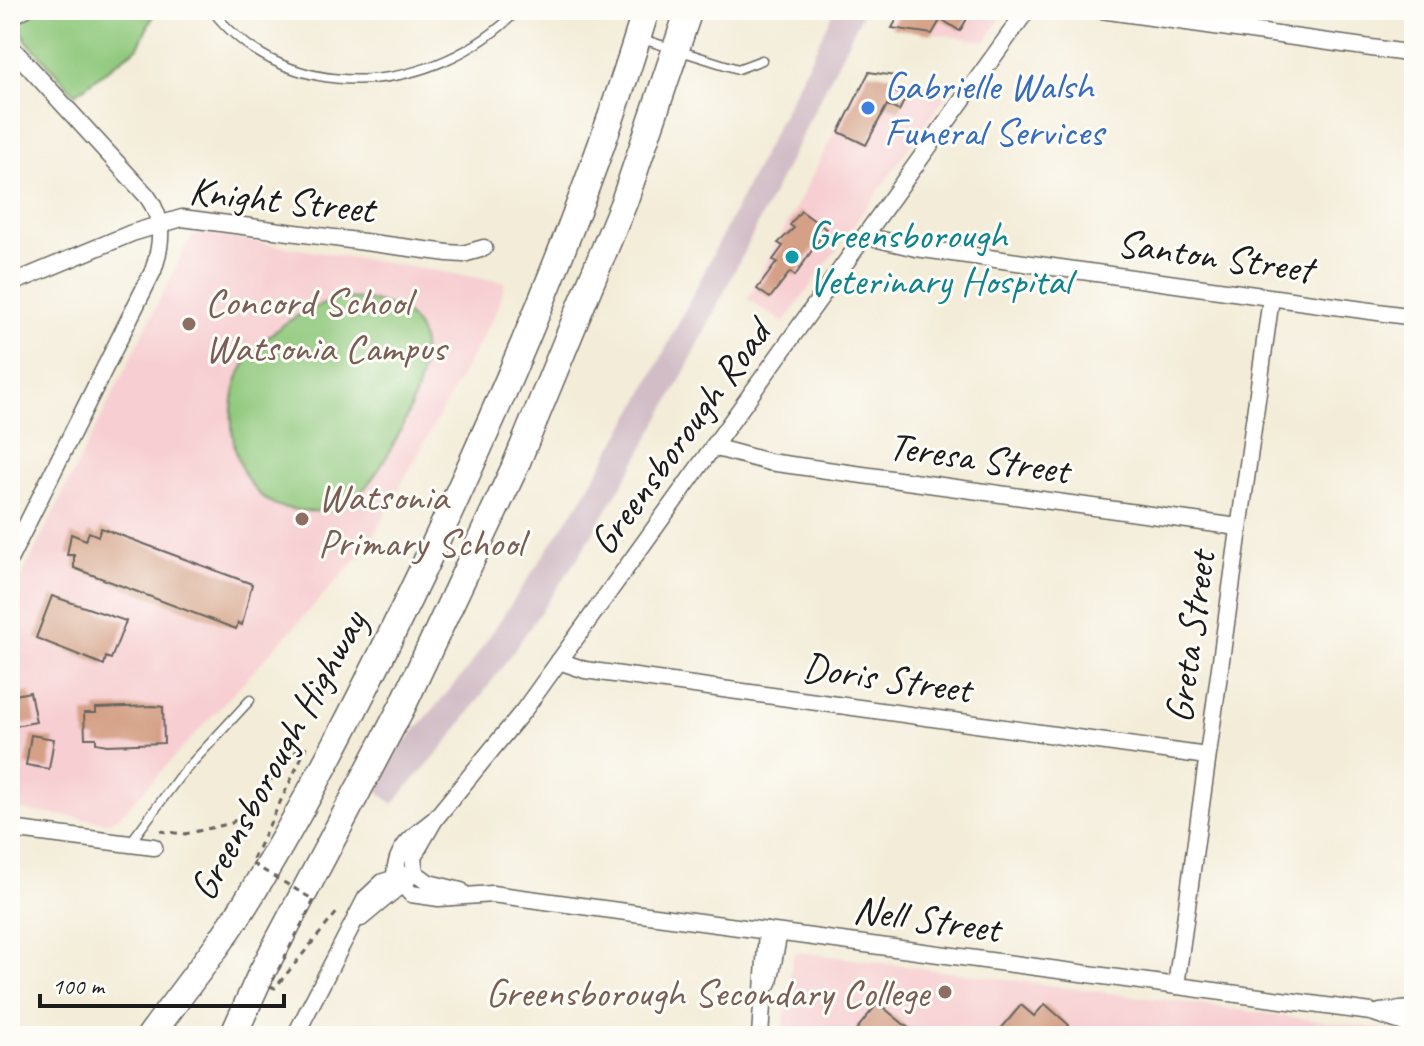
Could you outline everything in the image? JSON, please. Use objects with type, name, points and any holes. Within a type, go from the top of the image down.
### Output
[{"type":"highway","name":"Greensborough Highway","points":[[150,1036],[250,896],[307,798],[396,625],[535,320],[646,10]]},
{"type":"highway","name":"Greensborough Highway","points":[[233,1036],[261,974],[403,705],[514,469],[624,202],[689,10]]},
{"type":"street","name":"Greensborough Road","points":[[398,881],[403,847],[435,819],[478,770],[1027,10]]},
{"type":"street","points":[[1101,10],[1414,54]]},
{"type":"street","name":"Knight Street","points":[[10,46],[147,196],[161,223],[191,218],[448,253],[463,254],[484,248]]},
{"type":"street","points":[[10,284],[161,223],[161,245],[153,271],[10,558]]},
{"type":"street","name":"Santon Street","points":[[865,236],[916,248],[1414,317]]},
{"type":"street","name":"Greta Street","points":[[1176,986],[1271,298]]},
{"type":"street","name":"Teresa Street","points":[[713,447],[769,462],[1238,527]]},
{"type":"street","name":"Doris Street","points":[[559,661],[585,670],[1207,756]]},
{"type":"street","name":"Greensborough Road","points":[[295,1036],[356,922],[398,881],[415,873],[413,857],[435,819]]},
{"type":"street","points":[[11,834],[129,844],[154,840]]},
{"type":"street","name":"Nell Street","points":[[415,873],[429,883],[473,894],[1412,1018]]},
{"type":"street","name":"Nell Street","points":[[398,881],[411,894],[423,897],[473,894]]},
{"type":"street","points":[[760,1036],[773,932]]},
{"type":"lane","points":[[10,22],[31,10]]},
{"type":"lane","points":[[212,10],[263,56],[292,71],[340,81],[385,79],[425,71],[479,43],[518,10]]},
{"type":"lane","points":[[638,37],[738,69],[762,60]]},
{"type":"lane","points":[[129,844],[179,777],[250,700]]},
{"type":"path","points":[[154,840],[162,830],[196,832],[232,823],[301,746],[306,748],[251,863],[314,900],[270,986],[275,988],[338,911]]},
{"type":"shaded area","points":[[835,10],[864,10],[677,387],[632,468],[579,556],[513,652],[449,740],[393,804],[374,788],[385,766],[469,667],[588,489],[640,400]]},
{"type":"shaded area","points":[[898,10],[1007,10],[985,41],[889,27]]},
{"type":"shaded area","points":[[866,72],[954,85],[784,323],[748,299]]},
{"type":"shaded area","name":"Watsonia Primary School","points":[[200,233],[505,282],[498,308],[366,549],[118,818],[108,822],[10,809],[10,600],[191,237]]},
{"type":"shaded area","name":"Greensborough Secondary College","points":[[799,952],[1414,1033],[1414,1036],[782,1036],[793,955]]},
{"type":"green space","points":[[15,10],[156,10],[138,47],[75,94],[26,40]]},
{"type":"green space","points":[[344,298],[376,302],[399,310],[414,322],[422,339],[424,358],[420,380],[412,405],[390,450],[355,498],[326,511],[287,508],[268,501],[253,487],[242,469],[232,425],[237,382],[254,352],[276,330],[301,314]]},
{"type":"building","points":[[902,10],[972,10],[960,31],[941,19],[932,34],[892,28]]},
{"type":"building","name":"Gabrielle Walsh Funeral Services","points":[[869,72],[895,76],[889,89],[906,97],[899,111],[887,105],[866,145],[839,132]]},
{"type":"building","name":"Greensborough Veterinary Hospital","points":[[801,211],[826,229],[795,276],[790,272],[770,298],[757,289],[777,262],[773,260],[783,246],[778,243],[794,228],[790,225]]},
{"type":"building","points":[[101,528],[252,584],[242,625],[238,623],[236,629],[74,568],[74,555],[67,555],[71,534],[86,540],[89,532],[98,536]]},
{"type":"building","points":[[52,596],[126,621],[111,659],[106,657],[104,665],[36,638]]},
{"type":"building","points":[[30,692],[36,722],[10,727],[10,696]]},
{"type":"building","points":[[163,707],[164,743],[107,745],[96,743],[96,738],[85,738],[84,713],[96,713],[96,708]]},
{"type":"building","points":[[31,735],[54,739],[49,769],[26,765]]},
{"type":"building","points":[[878,1003],[918,1036],[863,1036],[856,1030]]},
{"type":"building","points":[[1045,1004],[1069,1025],[1060,1036],[995,1036],[1021,1005],[1034,1016]]},
{"type":"place","name":"Gabrielle Walsh Funeral Services","points":[[868,108]]},
{"type":"place","name":"Greensborough Veterinary Hospital","points":[[792,257]]},
{"type":"place","name":"Concord School Watsonia Campus","points":[[189,324]]},
{"type":"place","name":"Watsonia Primary School","points":[[302,519]]},
{"type":"place","name":"Greensborough Secondary College","points":[[945,992]]}]
